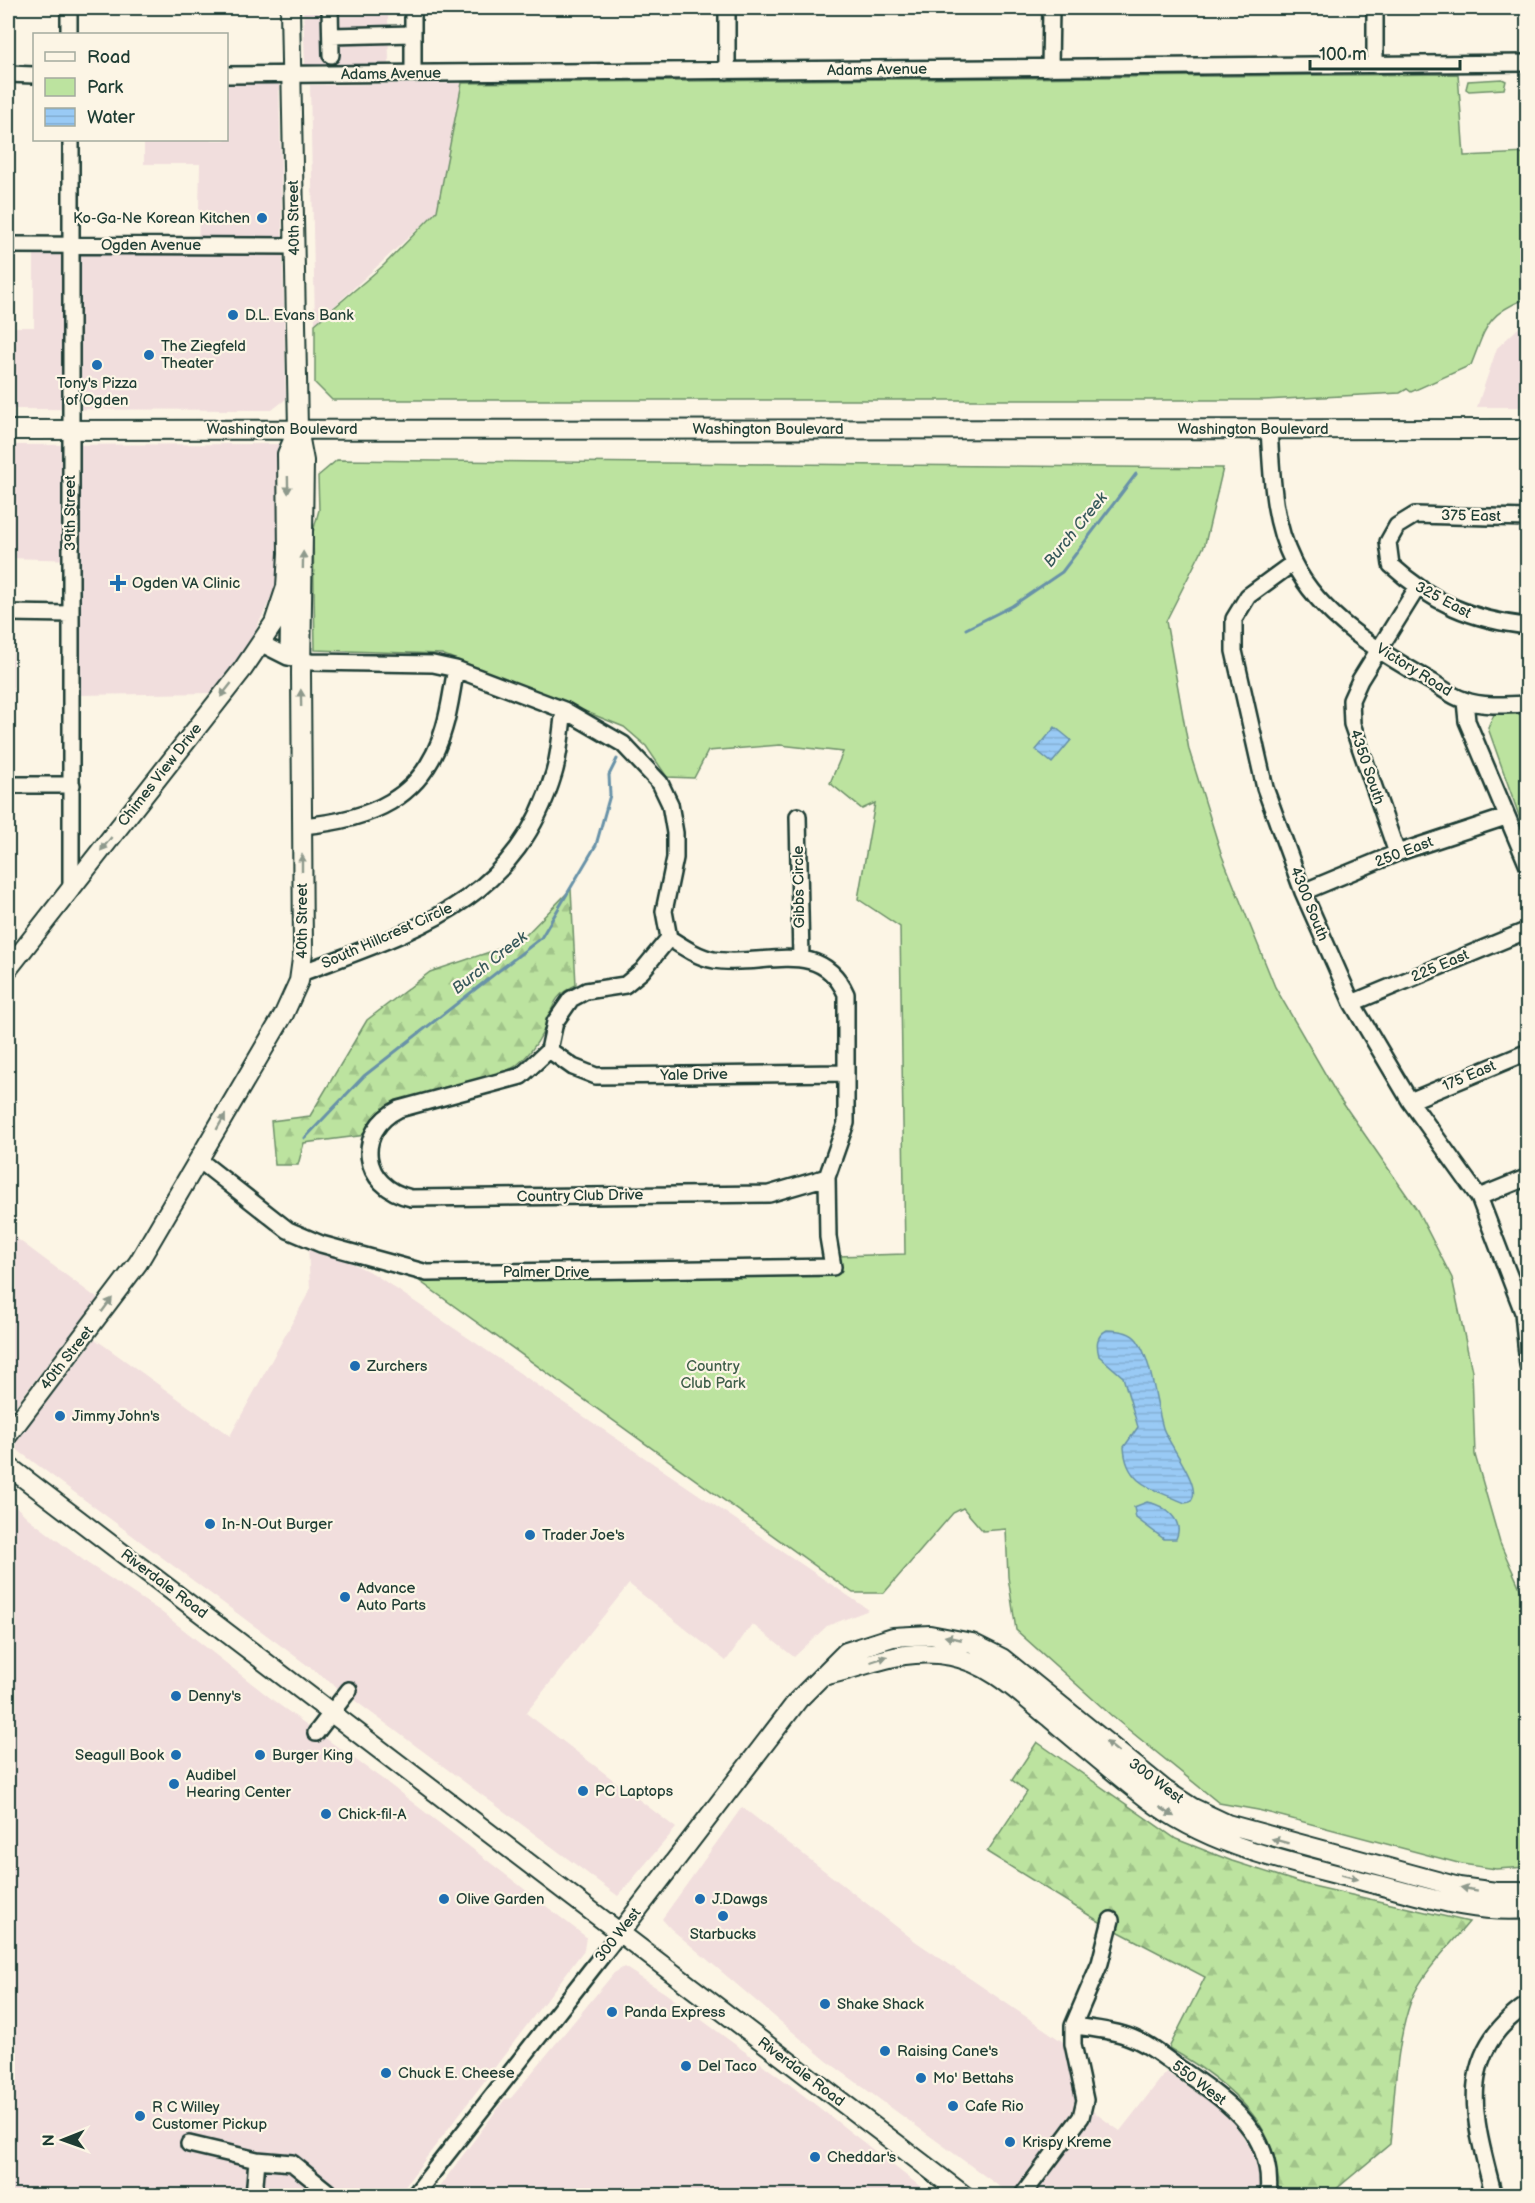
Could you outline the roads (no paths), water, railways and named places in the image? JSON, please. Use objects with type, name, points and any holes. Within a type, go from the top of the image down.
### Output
[{"type":"main road","name":"40th Street","points":[[8,1435],[138,1263],[284,1014],[301,973],[303,952],[302,826],[294,659],[304,461],[298,429],[290,8]]},
{"type":"main road","name":"40th Street","points":[[288,569],[287,454],[298,429]]},
{"type":"main road","name":"Washington Boulevard","points":[[8,430],[1527,429]]},
{"type":"main road","name":"Chimes View Drive","points":[[8,969],[14,952],[71,887],[262,644],[281,606],[288,569]]},
{"type":"main road","name":"Riverdale Road","points":[[8,1466],[965,2196]]},
{"type":"main road","name":"300 West","points":[[619,1934],[798,1700],[846,1652],[884,1639],[930,1635],[972,1643],[1010,1662],[1158,1785],[1216,1820],[1260,1835],[1459,1887],[1496,1892],[1527,1892]]},
{"type":"main road","name":"300 West","points":[[823,1676],[852,1670],[873,1661],[904,1653],[936,1653],[966,1660],[1006,1681],[1155,1804],[1209,1836],[1255,1852],[1455,1905],[1495,1910],[1527,1910]]},
{"type":"street","points":[[69,8],[69,33]]},
{"type":"street","points":[[330,8],[331,55]]},
{"type":"street","points":[[413,8],[413,74]]},
{"type":"street","points":[[727,8],[727,71]]},
{"type":"street","points":[[1050,68],[1051,8]]},
{"type":"street","points":[[1375,8],[1375,65]]},
{"type":"street","points":[[331,36],[413,34]]},
{"type":"street","name":"Adams Avenue","points":[[228,75],[1527,63]]},
{"type":"street","points":[[8,74],[33,75]]},
{"type":"street","name":"39th Street","points":[[71,141],[73,244],[70,429],[71,887]]},
{"type":"street","name":"Ogden Avenue","points":[[8,245],[294,246]]},
{"type":"street","points":[[1269,429],[1274,509],[1293,563]]},
{"type":"street","name":"375 East","points":[[1415,515],[1527,518]]},
{"type":"street","name":"325 East","points":[[1415,515],[1397,526],[1388,542],[1391,565],[1417,588],[1466,614],[1495,622],[1527,626]]},
{"type":"street","name":"Victory Road","points":[[1293,563],[1308,588],[1330,612],[1393,660],[1465,701],[1467,721],[1527,866]]},
{"type":"street","name":"4300 South","points":[[1293,563],[1248,596],[1234,620],[1234,651],[1265,788],[1303,892],[1352,1003],[1410,1101],[1479,1197],[1525,1311],[1527,1365]]},
{"type":"street","name":"40th Street","points":[[288,569],[294,659]]},
{"type":"street","name":"4350 South","points":[[1397,853],[1352,724],[1352,700],[1360,680],[1417,588]]},
{"type":"street","points":[[8,613],[70,614]]},
{"type":"street","points":[[262,644],[294,659],[433,664],[456,669],[564,710],[623,744],[660,783],[670,804],[675,833],[675,858],[664,911],[669,938],[689,951],[715,960],[801,959],[819,962],[840,980],[846,994],[846,1123],[827,1177]]},
{"type":"street","points":[[302,826],[341,822],[364,816],[391,803],[413,784],[432,757],[444,730],[456,669]]},
{"type":"street","points":[[1465,701],[1527,704]]},
{"type":"street","name":"South Hillcrest Circle","points":[[301,973],[445,915],[481,889],[512,858],[531,830],[555,772],[564,710]]},
{"type":"street","points":[[8,785],[72,785]]},
{"type":"street","name":"Gibbs Circle","points":[[798,816],[801,959]]},
{"type":"street","name":"250 East","points":[[1303,892],[1397,853],[1506,817]]},
{"type":"street","name":"225 East","points":[[1352,1003],[1527,930]]},
{"type":"street","points":[[549,1050],[555,1022],[571,999],[586,991],[625,985],[642,971],[669,938]]},
{"type":"street","name":"Yale Drive","points":[[549,1050],[573,1067],[596,1076],[846,1073]]},
{"type":"street","name":"Country Club Drive","points":[[549,1050],[521,1076],[399,1109],[386,1115],[376,1126],[369,1153],[378,1181],[397,1195],[435,1198],[769,1194],[827,1177]]},
{"type":"street","name":"175 East","points":[[1410,1101],[1527,1052]]},
{"type":"street","name":"Palmer Drive","points":[[199,1160],[288,1230],[321,1244],[427,1273],[833,1267],[828,1238],[827,1177]]},
{"type":"street","points":[[1479,1197],[1527,1177]]},
{"type":"street","points":[[316,1732],[324,1709],[349,1690]]},
{"type":"street","points":[[1022,2196],[1081,2117],[1085,2100],[1073,2044],[1073,2026],[1100,1963],[1111,1920]]},
{"type":"street","name":"300 West","points":[[414,2196],[619,1934]]},
{"type":"street","points":[[1494,2196],[1475,2121],[1476,2085],[1481,2058],[1495,2032],[1527,2004]]},
{"type":"street","name":"550 West","points":[[1073,2026],[1103,2029],[1128,2036],[1147,2045],[1221,2097],[1245,2121],[1267,2158],[1268,2196]]},
{"type":"street","points":[[189,2144],[257,2160],[292,2163],[333,2196]]},
{"type":"street","points":[[254,2196],[257,2160]]},
{"type":"water","points":[[1055,727],[1071,740],[1052,763],[1036,750]]},
{"type":"water","points":[[1107,1330],[1128,1333],[1137,1340],[1142,1349],[1150,1371],[1163,1428],[1193,1487],[1190,1502],[1185,1503],[1153,1489],[1136,1478],[1130,1470],[1124,1447],[1138,1427],[1123,1377],[1099,1356],[1098,1341]]},
{"type":"water","points":[[1147,1502],[1160,1506],[1171,1514],[1178,1526],[1176,1539],[1164,1539],[1136,1518],[1134,1507]]},
{"type":"waterway","name":"Burch Creek","points":[[966,629],[1012,606],[1062,572],[1136,474]]},
{"type":"waterway","name":"Burch Creek","points":[[305,1138],[364,1076],[541,938],[596,845],[610,795],[609,775],[617,759]]},
{"type":"place","name":"Ko-Ga-Ne Korean Kitchen","points":[[262,218]]},
{"type":"place","name":"D.L. Evans Bank","points":[[233,315]]},
{"type":"place","name":"The Ziegfeld Theater","points":[[149,355]]},
{"type":"place","name":"Tony's Pizza of Ogden","points":[[97,365]]},
{"type":"place","name":"Ogden VA Clinic","points":[[118,583]]},
{"type":"place","name":"Zurchers","points":[[355,1366]]},
{"type":"place","name":"Jimmy John's","points":[[60,1416]]},
{"type":"place","name":"In-N-Out Burger","points":[[210,1524]]},
{"type":"place","name":"Trader Joe's","points":[[530,1535]]},
{"type":"place","name":"Advance Auto Parts","points":[[345,1597]]},
{"type":"place","name":"Denny's","points":[[176,1696]]},
{"type":"place","name":"Seagull Book","points":[[176,1755]]},
{"type":"place","name":"Burger King","points":[[260,1755]]},
{"type":"place","name":"Audibel Hearing Center","points":[[174,1784]]},
{"type":"place","name":"PC Laptops","points":[[583,1791]]},
{"type":"place","name":"Chick-fil-A","points":[[326,1814]]},
{"type":"place","name":"Olive Garden","points":[[444,1899]]},
{"type":"place","name":"J.Dawgs","points":[[700,1899]]},
{"type":"place","name":"Starbucks","points":[[723,1916]]},
{"type":"place","name":"Shake Shack","points":[[825,2004]]},
{"type":"place","name":"Panda Express","points":[[612,2012]]},
{"type":"place","name":"Raising Cane's","points":[[885,2051]]},
{"type":"place","name":"Del Taco","points":[[686,2066]]},
{"type":"place","name":"Chuck E. Cheese","points":[[386,2073]]},
{"type":"place","name":"Mo' Bettahs","points":[[921,2078]]},
{"type":"place","name":"Cafe Rio","points":[[953,2106]]},
{"type":"place","name":"R C Willey Customer Pickup","points":[[140,2116]]},
{"type":"place","name":"Krispy Kreme","points":[[1010,2142]]},
{"type":"place","name":"Cheddar's","points":[[815,2157]]},
{"type":"park label","name":"Country Club Park","points":[[713,1374]]}]
